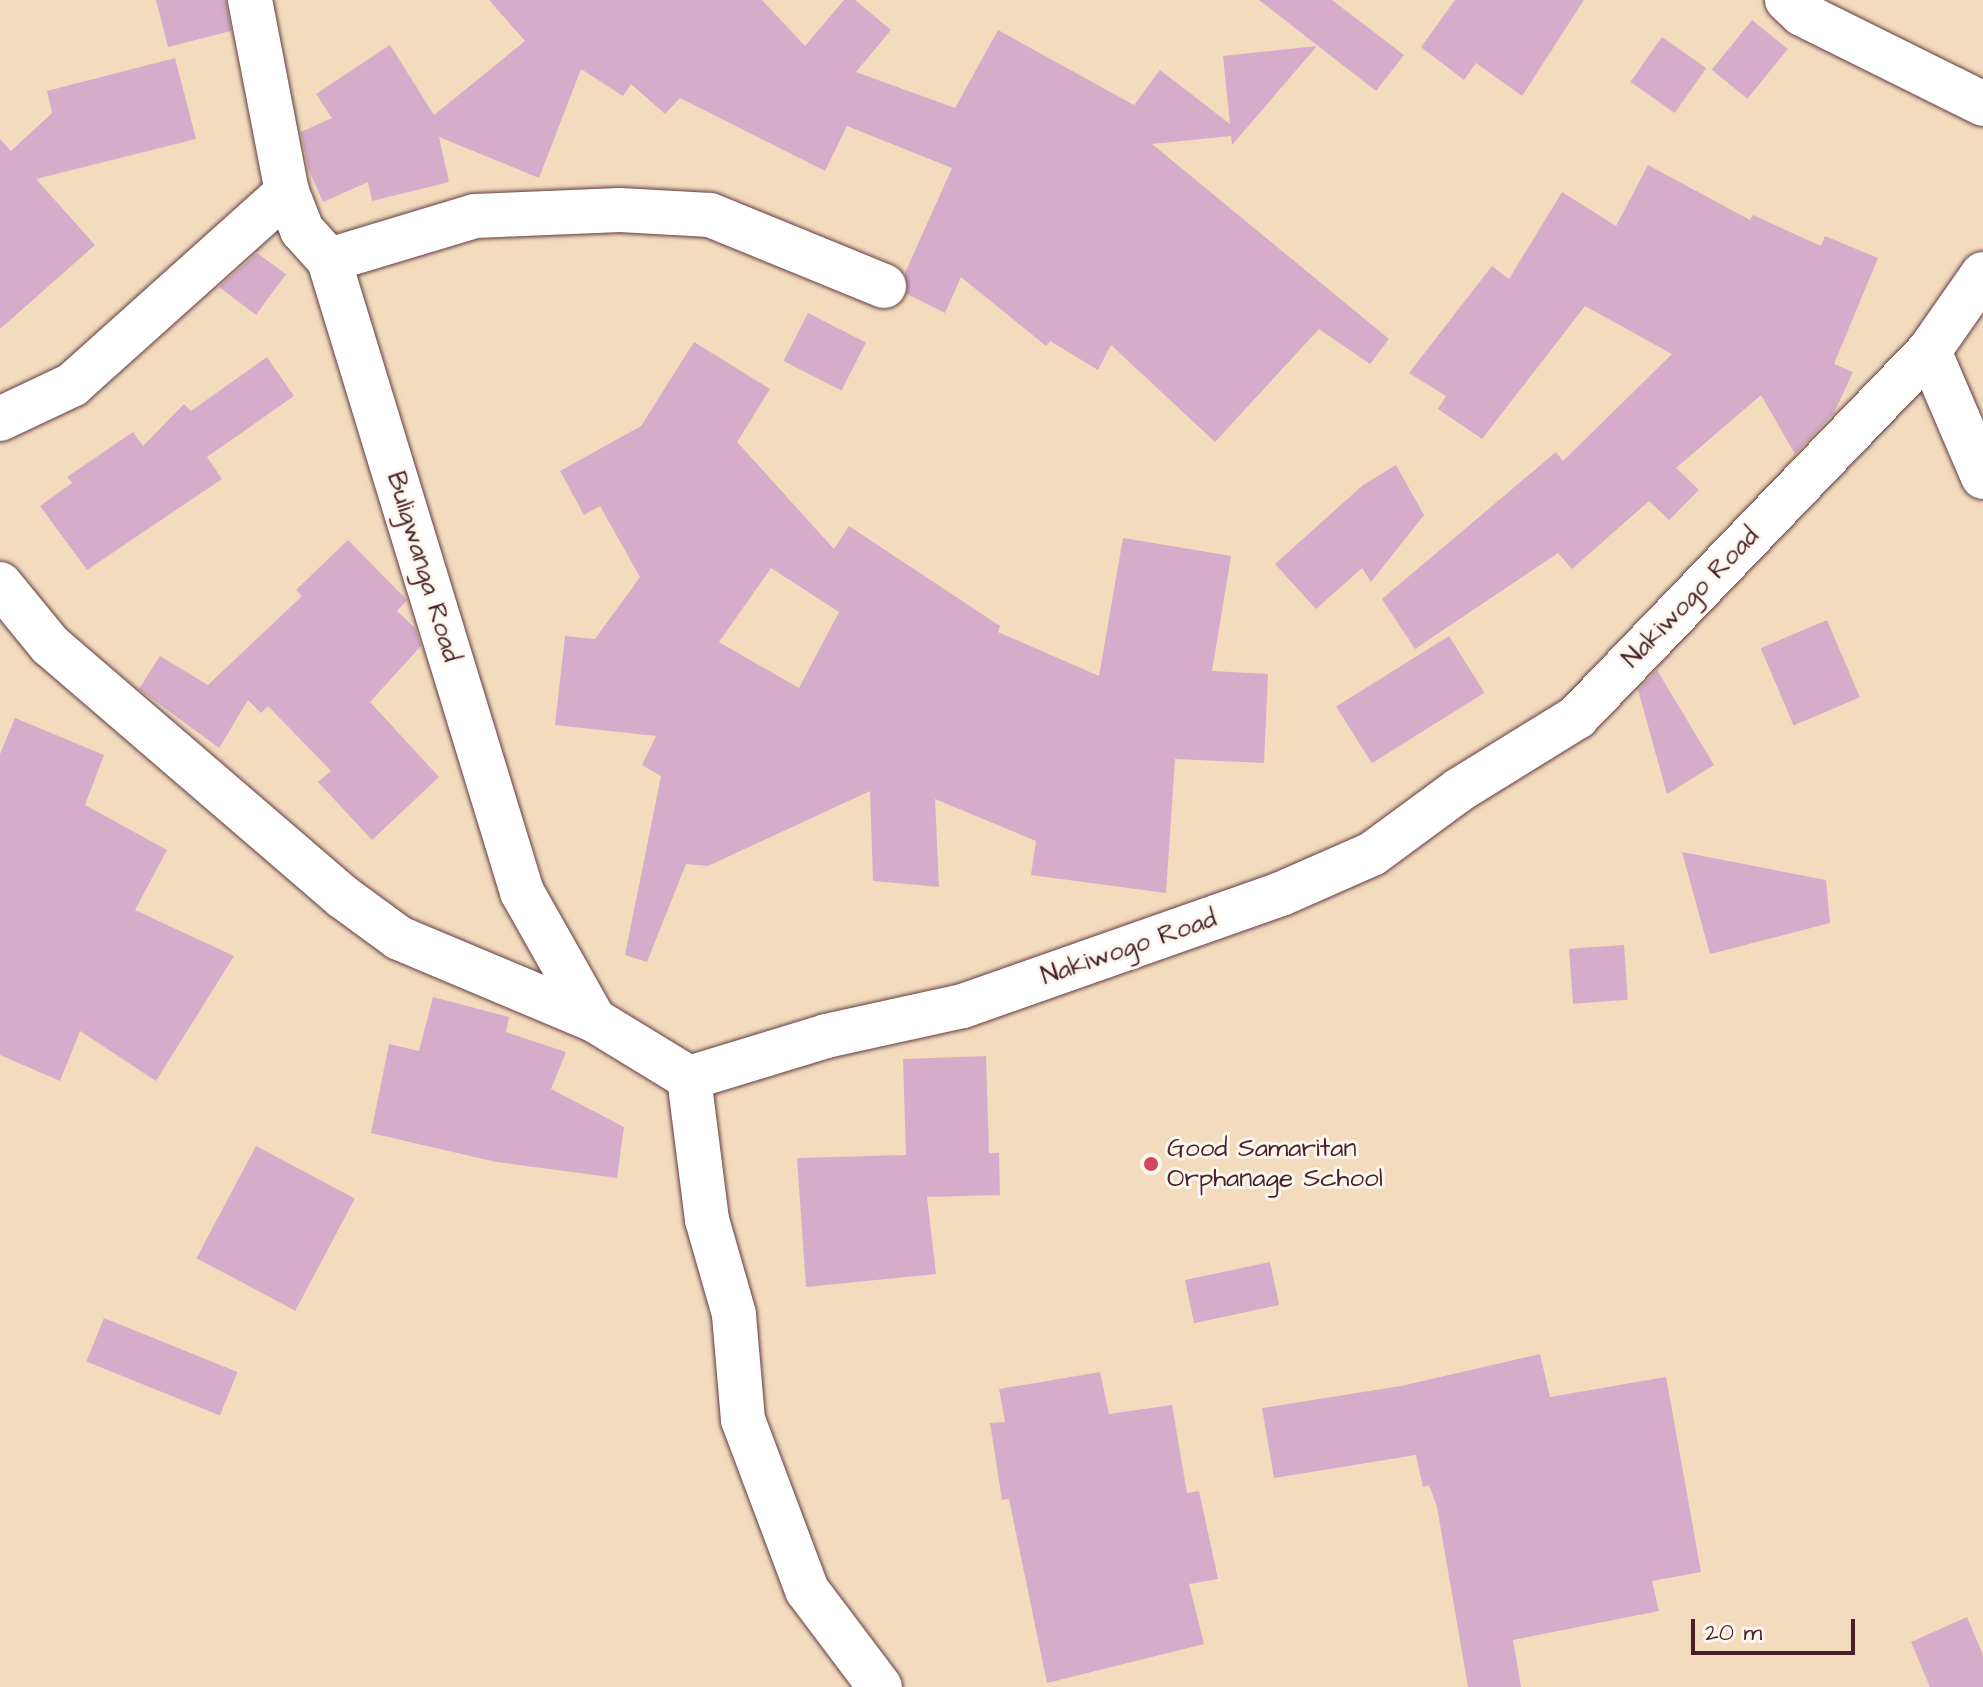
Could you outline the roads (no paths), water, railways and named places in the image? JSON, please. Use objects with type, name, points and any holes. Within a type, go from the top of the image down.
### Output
[{"type":"street","name":"Buligwanga Road","points":[[250,0],[287,192],[302,230],[329,260],[522,892],[594,1020],[689,1078]]},
{"type":"street","points":[[1787,0],[1802,14],[1983,104]]},
{"type":"street","points":[[0,419],[72,385],[287,192]]},
{"type":"street","points":[[329,260],[475,216],[620,210],[710,215],[884,286]]},
{"type":"street","name":"Nakiwogo Road","points":[[689,1078],[826,1036],[963,1006],[1281,894],[1372,854],[1459,790],[1577,717],[1929,351],[1983,274]]},
{"type":"street","points":[[1929,351],[1983,477]]},
{"type":"street","points":[[0,584],[50,645],[343,897],[399,938],[594,1020]]},
{"type":"street","points":[[689,1078],[707,1220],[734,1314],[743,1420],[807,1590],[880,1687]]},
{"type":"place","name":"Good Samaritan Orphanage School","points":[[1151,1164]]}]
